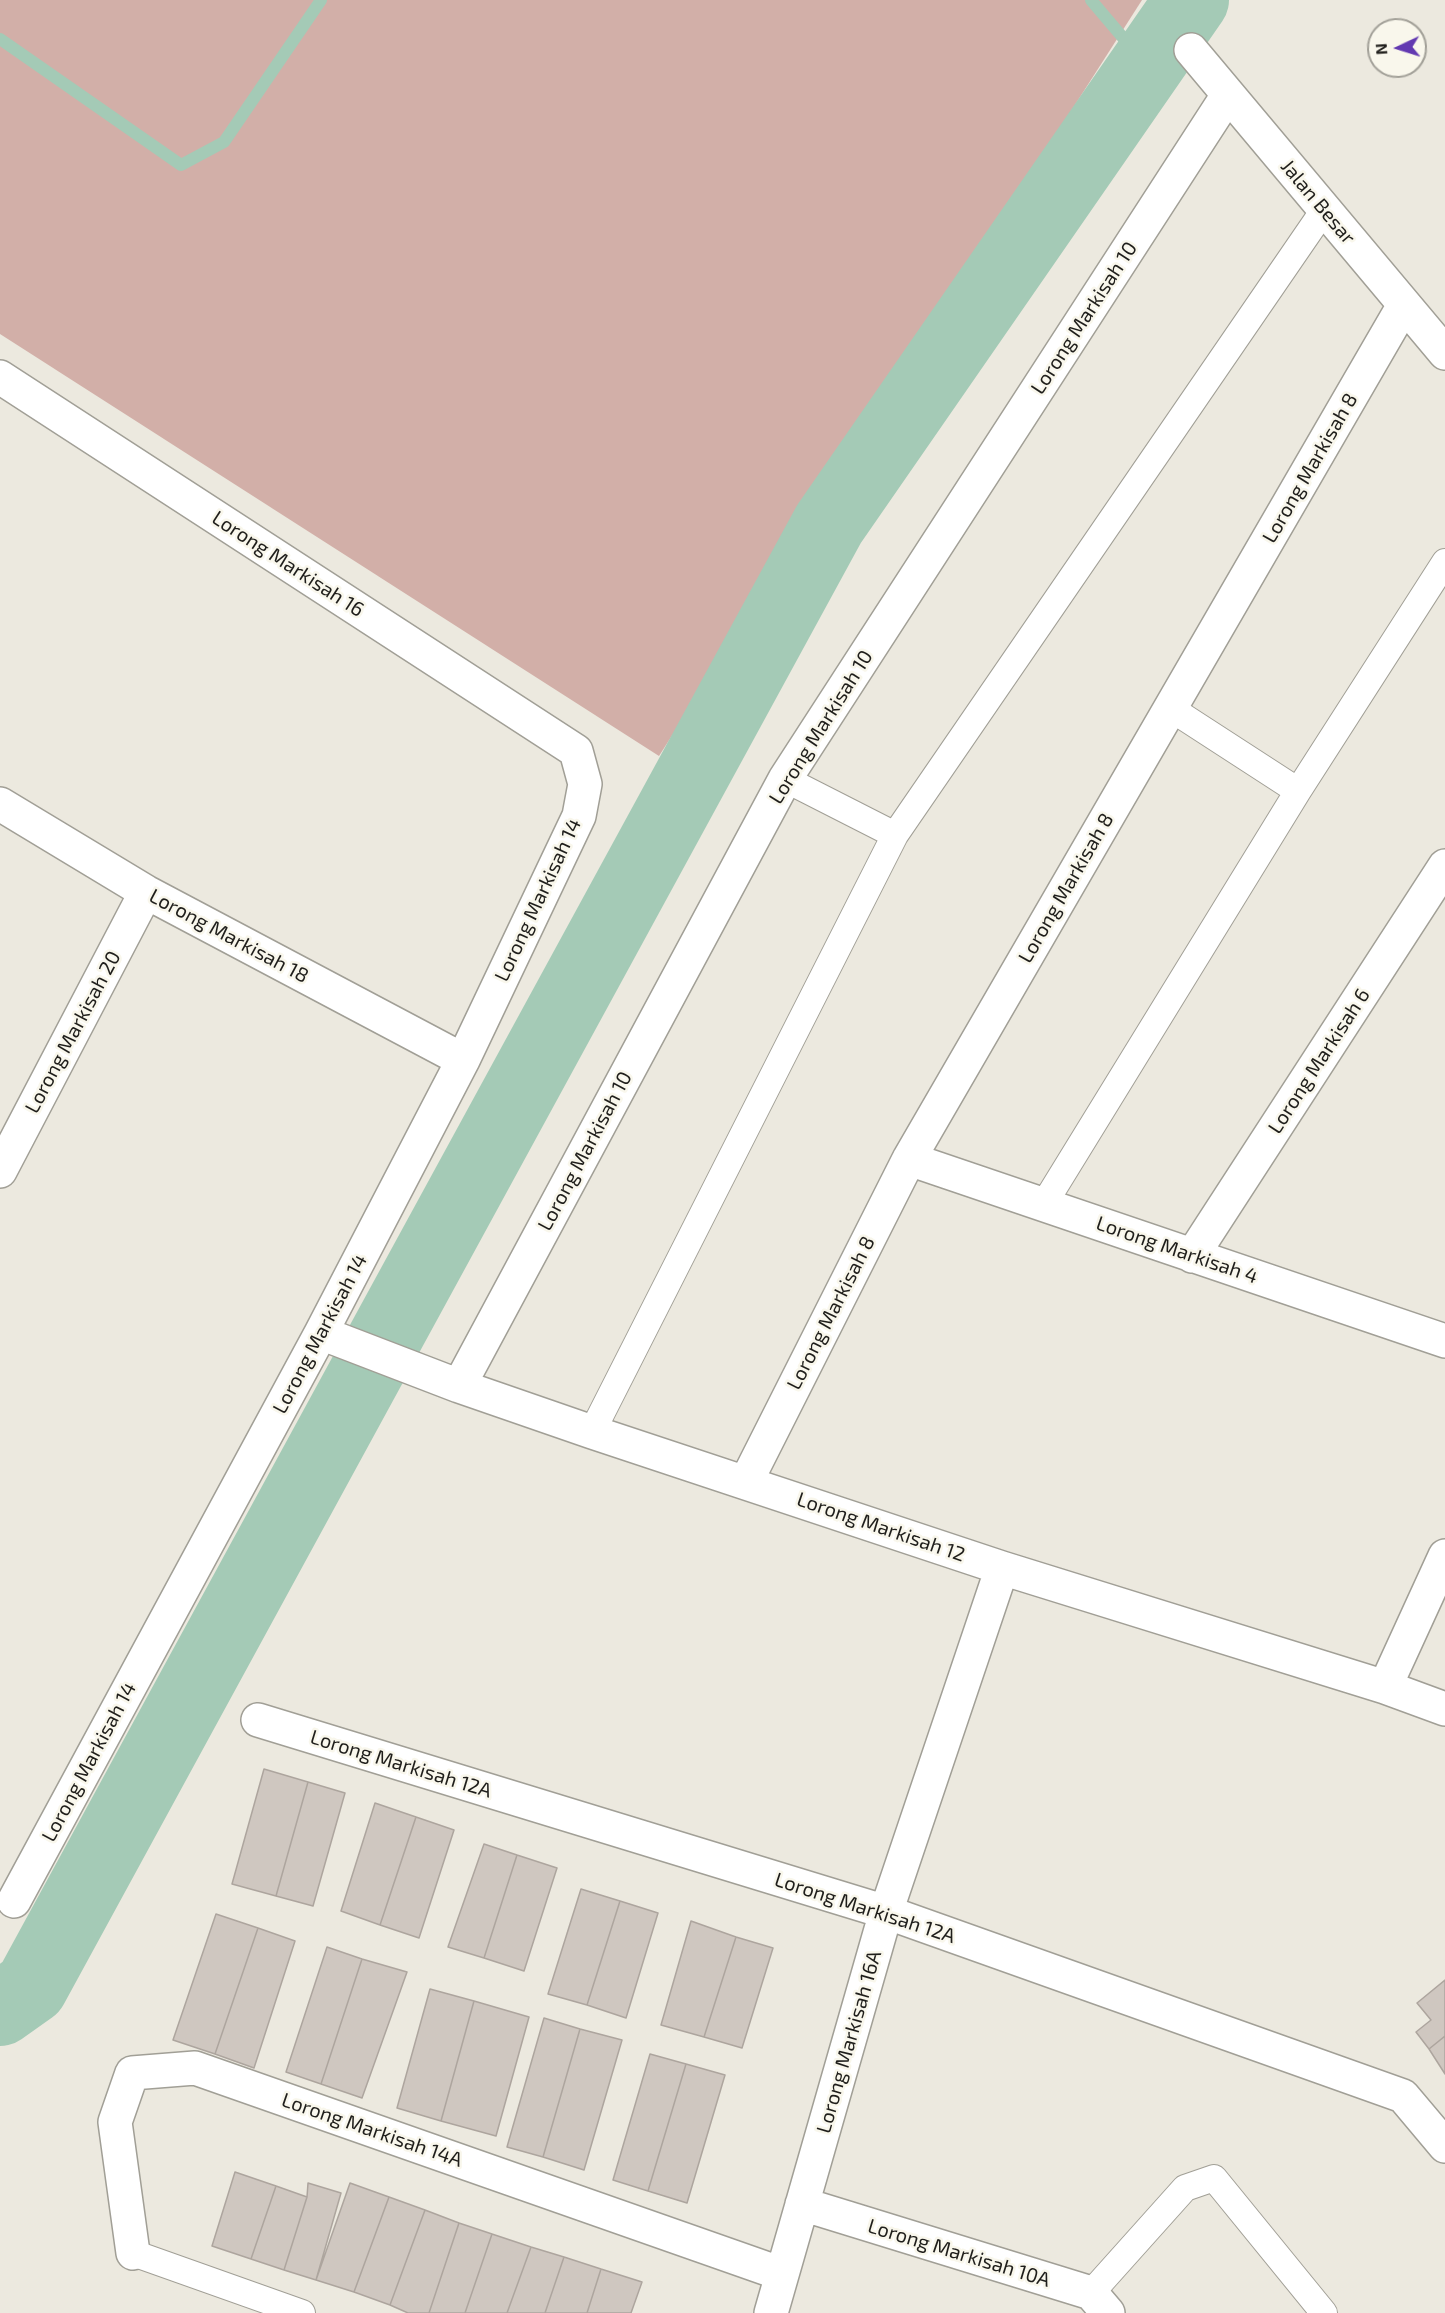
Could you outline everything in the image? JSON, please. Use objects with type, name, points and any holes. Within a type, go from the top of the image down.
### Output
[{"type":"street","name":"Jalan Besar","points":[[1191,50],[1445,353]]},
{"type":"street","name":"Lorong Markisah 10","points":[[459,1386],[784,779],[1228,95]]},
{"type":"street","name":"Lorong Markisah 8","points":[[746,1482],[909,1159],[1404,305]]},
{"type":"street","name":"Lorong Markisah 16","points":[[0,377],[576,752]]},
{"type":"street","name":"Lorong Markisah 14","points":[[14,1902],[335,1339],[463,1060],[579,816],[585,784],[576,752]]},
{"type":"street","name":"Lorong Markisah 18","points":[[0,804],[146,892],[463,1060]]},
{"type":"street","name":"Lorong Markisah 6","points":[[1192,1256],[1445,866]]},
{"type":"street","name":"Lorong Markisah 20","points":[[0,1171],[146,892]]},
{"type":"street","name":"Lorong Markisah 4","points":[[909,1159],[1445,1341]]},
{"type":"street","name":"Lorong Markisah 12","points":[[335,1339],[459,1386],[592,1432],[1002,1568],[1385,1687],[1445,1709]]},
{"type":"street","points":[[1385,1687],[1445,1556]]},
{"type":"street","name":"Lorong Markisah 16A","points":[[771,2313],[886,1912],[1002,1568]]},
{"type":"street","name":"Lorong Markisah 12A","points":[[258,1720],[886,1912],[1403,2096],[1445,2146]]},
{"type":"street","name":"Lorong Markisah 14A","points":[[133,2253],[115,2122],[132,2073],[195,2068],[782,2274]]},
{"type":"street","name":"Lorong Markisah 10A","points":[[802,2205],[1090,2306]]},
{"type":"lane","points":[[592,1432],[895,835],[1324,210]]},
{"type":"lane","points":[[1044,1204],[1298,791],[1445,562]]},
{"type":"lane","points":[[1170,708],[1298,791]]},
{"type":"lane","points":[[784,779],[895,835]]},
{"type":"lane","points":[[1090,2306],[1185,2188],[1214,2178],[1324,2313]]},
{"type":"lane","points":[[133,2253],[302,2313]]},
{"type":"shaded area","points":[[0,0],[1142,0],[659,756],[0,334]]},
{"type":"building","points":[[264,1769],[308,1782],[276,1896],[232,1884]]},
{"type":"building","points":[[308,1782],[345,1793],[313,1906],[276,1896]]},
{"type":"building","points":[[375,1803],[416,1817],[380,1925],[341,1911]]},
{"type":"building","points":[[416,1817],[454,1830],[419,1938],[380,1925]]},
{"type":"building","points":[[484,1844],[517,1855],[484,1958],[448,1947]]},
{"type":"building","points":[[517,1855],[557,1868],[524,1971],[484,1958]]},
{"type":"building","points":[[581,1889],[620,1901],[587,2005],[548,1994]]},
{"type":"building","points":[[620,1901],[658,1913],[626,2018],[587,2005]]},
{"type":"building","points":[[216,1914],[258,1928],[215,2054],[173,2040]]},
{"type":"building","points":[[691,1921],[736,1937],[704,2037],[661,2025]]},
{"type":"building","points":[[258,1928],[295,1941],[254,2068],[215,2054]]},
{"type":"building","points":[[736,1937],[773,1948],[742,2048],[704,2037]]},
{"type":"building","points":[[327,1947],[362,1959],[321,2084],[286,2072]]},
{"type":"building","points":[[362,1959],[407,1972],[362,2098],[321,2084]]},
{"type":"building","points":[[1445,1980],[1445,2036],[1429,2049],[1416,2032],[1431,2020],[1417,2003]]},
{"type":"building","points":[[430,1989],[474,2001],[441,2121],[397,2108]]},
{"type":"building","points":[[474,2001],[529,2017],[496,2136],[441,2121]]},
{"type":"building","points":[[544,2018],[580,2029],[543,2157],[507,2147]]},
{"type":"building","points":[[580,2029],[622,2040],[584,2170],[543,2157]]},
{"type":"building","points":[[1445,2036],[1445,2074],[1429,2049]]},
{"type":"building","points":[[650,2054],[686,2064],[648,2191],[613,2180]]},
{"type":"building","points":[[686,2064],[725,2075],[687,2203],[648,2191]]},
{"type":"building","points":[[235,2172],[276,2186],[251,2259],[212,2246]]},
{"type":"building","points":[[308,2183],[341,2193],[316,2280],[284,2270],[307,2197]]},
{"type":"building","points":[[350,2183],[389,2197],[354,2292],[316,2280]]},
{"type":"building","points":[[276,2186],[307,2197],[284,2270],[251,2259]]},
{"type":"building","points":[[389,2197],[425,2210],[390,2305],[354,2292]]},
{"type":"building","points":[[425,2210],[459,2223],[429,2313],[408,2313],[390,2305]]},
{"type":"building","points":[[459,2223],[492,2234],[465,2313],[429,2313]]},
{"type":"building","points":[[492,2234],[531,2247],[507,2313],[465,2313]]},
{"type":"building","points":[[531,2247],[564,2257],[545,2313],[507,2313]]},
{"type":"building","points":[[564,2257],[601,2269],[587,2313],[545,2313]]},
{"type":"building","points":[[601,2269],[642,2282],[631,2313],[587,2313]]},
{"type":"waterway","points":[[0,39],[181,165],[224,142],[321,0]]},
{"type":"waterway","points":[[1091,0],[1147,66]]},
{"type":"waterway","points":[[0,2009],[31,1987],[829,524],[1192,0]]}]
